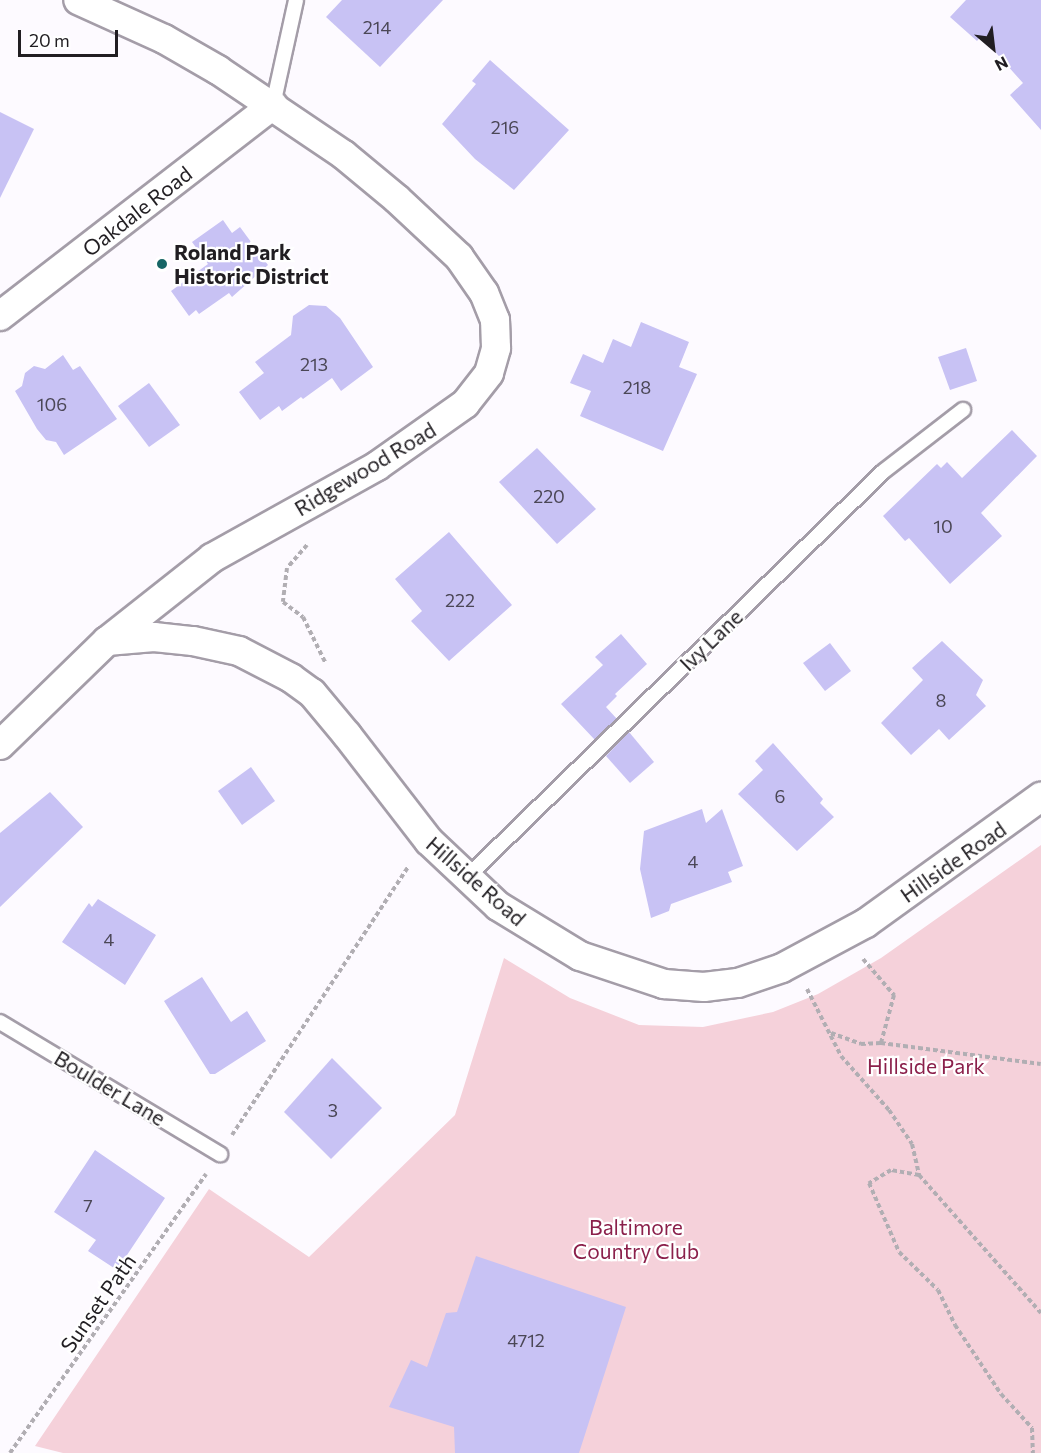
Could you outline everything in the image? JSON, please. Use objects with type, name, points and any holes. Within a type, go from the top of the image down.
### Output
[{"type":"street","name":"Ridgewood Road","points":[[0,745],[106,641],[212,558],[424,436],[465,404],[489,373],[496,348],[495,320],[484,293],[459,256],[344,155],[273,105],[164,39],[78,0]]},
{"type":"street","name":"Oakdale Road","points":[[0,316],[273,105]]},
{"type":"street","name":"Hillside Road","points":[[106,641],[154,637],[193,641],[239,651],[291,678],[312,693],[411,820],[466,878],[498,906],[548,940],[580,956],[664,984],[704,987],[738,983],[793,962],[843,936],[957,861],[1041,797]]},
{"type":"lane","points":[[273,105],[296,0]]},
{"type":"lane","name":"Ivy Lane","points":[[466,878],[884,471],[963,410]]},
{"type":"lane","name":"Boulder Lane","points":[[0,1022],[220,1154]]},
{"type":"path","points":[[307,545],[286,568],[283,602],[303,617],[325,663]]},
{"type":"path","points":[[232,1135],[414,859]]},
{"type":"path","points":[[843,936],[894,994],[881,1043]]},
{"type":"path","points":[[793,962],[840,1056],[889,1110],[912,1144],[919,1175],[1041,1313]]},
{"type":"path","points":[[830,1033],[861,1044],[881,1043],[1041,1064]]},
{"type":"path","name":"Sunset Path","points":[[10,1453],[209,1170]]},
{"type":"path","points":[[919,1175],[891,1170],[869,1183],[899,1252],[938,1290],[955,1325],[1001,1394],[1032,1428],[1033,1453]]},
{"type":"green space","name":"Baltimore Country Club","points":[[1041,845],[1041,1453],[63,1453],[35,1446],[209,1189],[309,1257],[455,1115],[504,958],[570,998],[639,1025],[703,1027],[773,1012],[818,994],[881,958]]},
{"type":"building","points":[[342,0],[443,0],[380,67],[326,17]]},
{"type":"building","points":[[966,0],[1041,0],[1041,130],[1010,95],[1023,83],[981,36],[977,41],[950,17]]},
{"type":"building","points":[[490,60],[569,130],[514,190],[475,159],[442,124],[476,84],[472,81]]},
{"type":"building","points":[[0,112],[34,129],[0,198]]},
{"type":"building","points":[[223,220],[232,233],[240,227],[268,265],[232,297],[229,293],[199,314],[196,310],[189,316],[171,291],[208,264],[192,242]]},
{"type":"building","points":[[309,305],[326,306],[340,318],[373,367],[341,391],[332,378],[303,399],[301,397],[282,411],[279,406],[260,420],[239,392],[264,373],[255,362],[291,335],[293,316]]},
{"type":"building","points":[[641,322],[689,342],[679,367],[697,374],[663,451],[580,416],[591,391],[570,383],[583,354],[603,363],[613,339],[631,347]]},
{"type":"building","points":[[966,348],[977,381],[950,390],[938,357]]},
{"type":"building","points":[[63,355],[73,370],[80,366],[117,419],[64,455],[56,442],[46,440],[37,429],[15,391],[22,386],[25,373],[34,366],[45,369]]},
{"type":"building","points":[[149,383],[180,425],[149,447],[118,406]]},
{"type":"building","points":[[1012,430],[1037,456],[981,513],[1002,536],[950,584],[909,538],[905,541],[883,516],[937,464],[941,468],[947,462],[962,478]]},
{"type":"building","points":[[537,448],[596,509],[557,544],[499,482]]},
{"type":"building","points":[[449,532],[512,605],[449,661],[411,621],[422,611],[395,579]]},
{"type":"building","points":[[621,634],[647,664],[615,694],[617,696],[606,707],[617,719],[595,740],[561,704],[603,665],[595,657]]},
{"type":"building","points":[[942,641],[983,680],[976,695],[986,706],[949,740],[939,729],[911,755],[881,723],[923,680],[912,668]]},
{"type":"building","points":[[830,643],[851,671],[825,691],[803,663]]},
{"type":"building","points":[[629,732],[654,762],[630,783],[606,756]]},
{"type":"building","points":[[773,743],[823,799],[820,803],[834,817],[797,851],[738,794],[763,770],[755,761]]},
{"type":"building","points":[[251,767],[275,801],[242,825],[218,791]]},
{"type":"building","points":[[50,792],[83,827],[0,907],[0,833]]},
{"type":"building","points":[[702,809],[706,823],[722,809],[743,866],[728,872],[732,882],[671,904],[669,911],[651,918],[640,869],[644,831]]},
{"type":"building","points":[[98,899],[156,935],[125,985],[62,942],[89,903],[92,907]]},
{"type":"building","points":[[202,977],[231,1022],[247,1011],[266,1041],[215,1074],[210,1074],[164,1001]]},
{"type":"building","points":[[332,1058],[382,1108],[331,1159],[284,1112]]},
{"type":"building","points":[[95,1150],[165,1198],[117,1270],[88,1251],[96,1240],[54,1212]]},
{"type":"building","points":[[476,1256],[626,1307],[579,1453],[455,1453],[454,1427],[389,1407],[411,1360],[427,1367],[446,1313],[457,1312]]},
{"type":"place","name":"Roland Park Historic District","points":[[162,264]]},
{"type":"park label","name":"Hillside Park","points":[[926,1066]]}]
